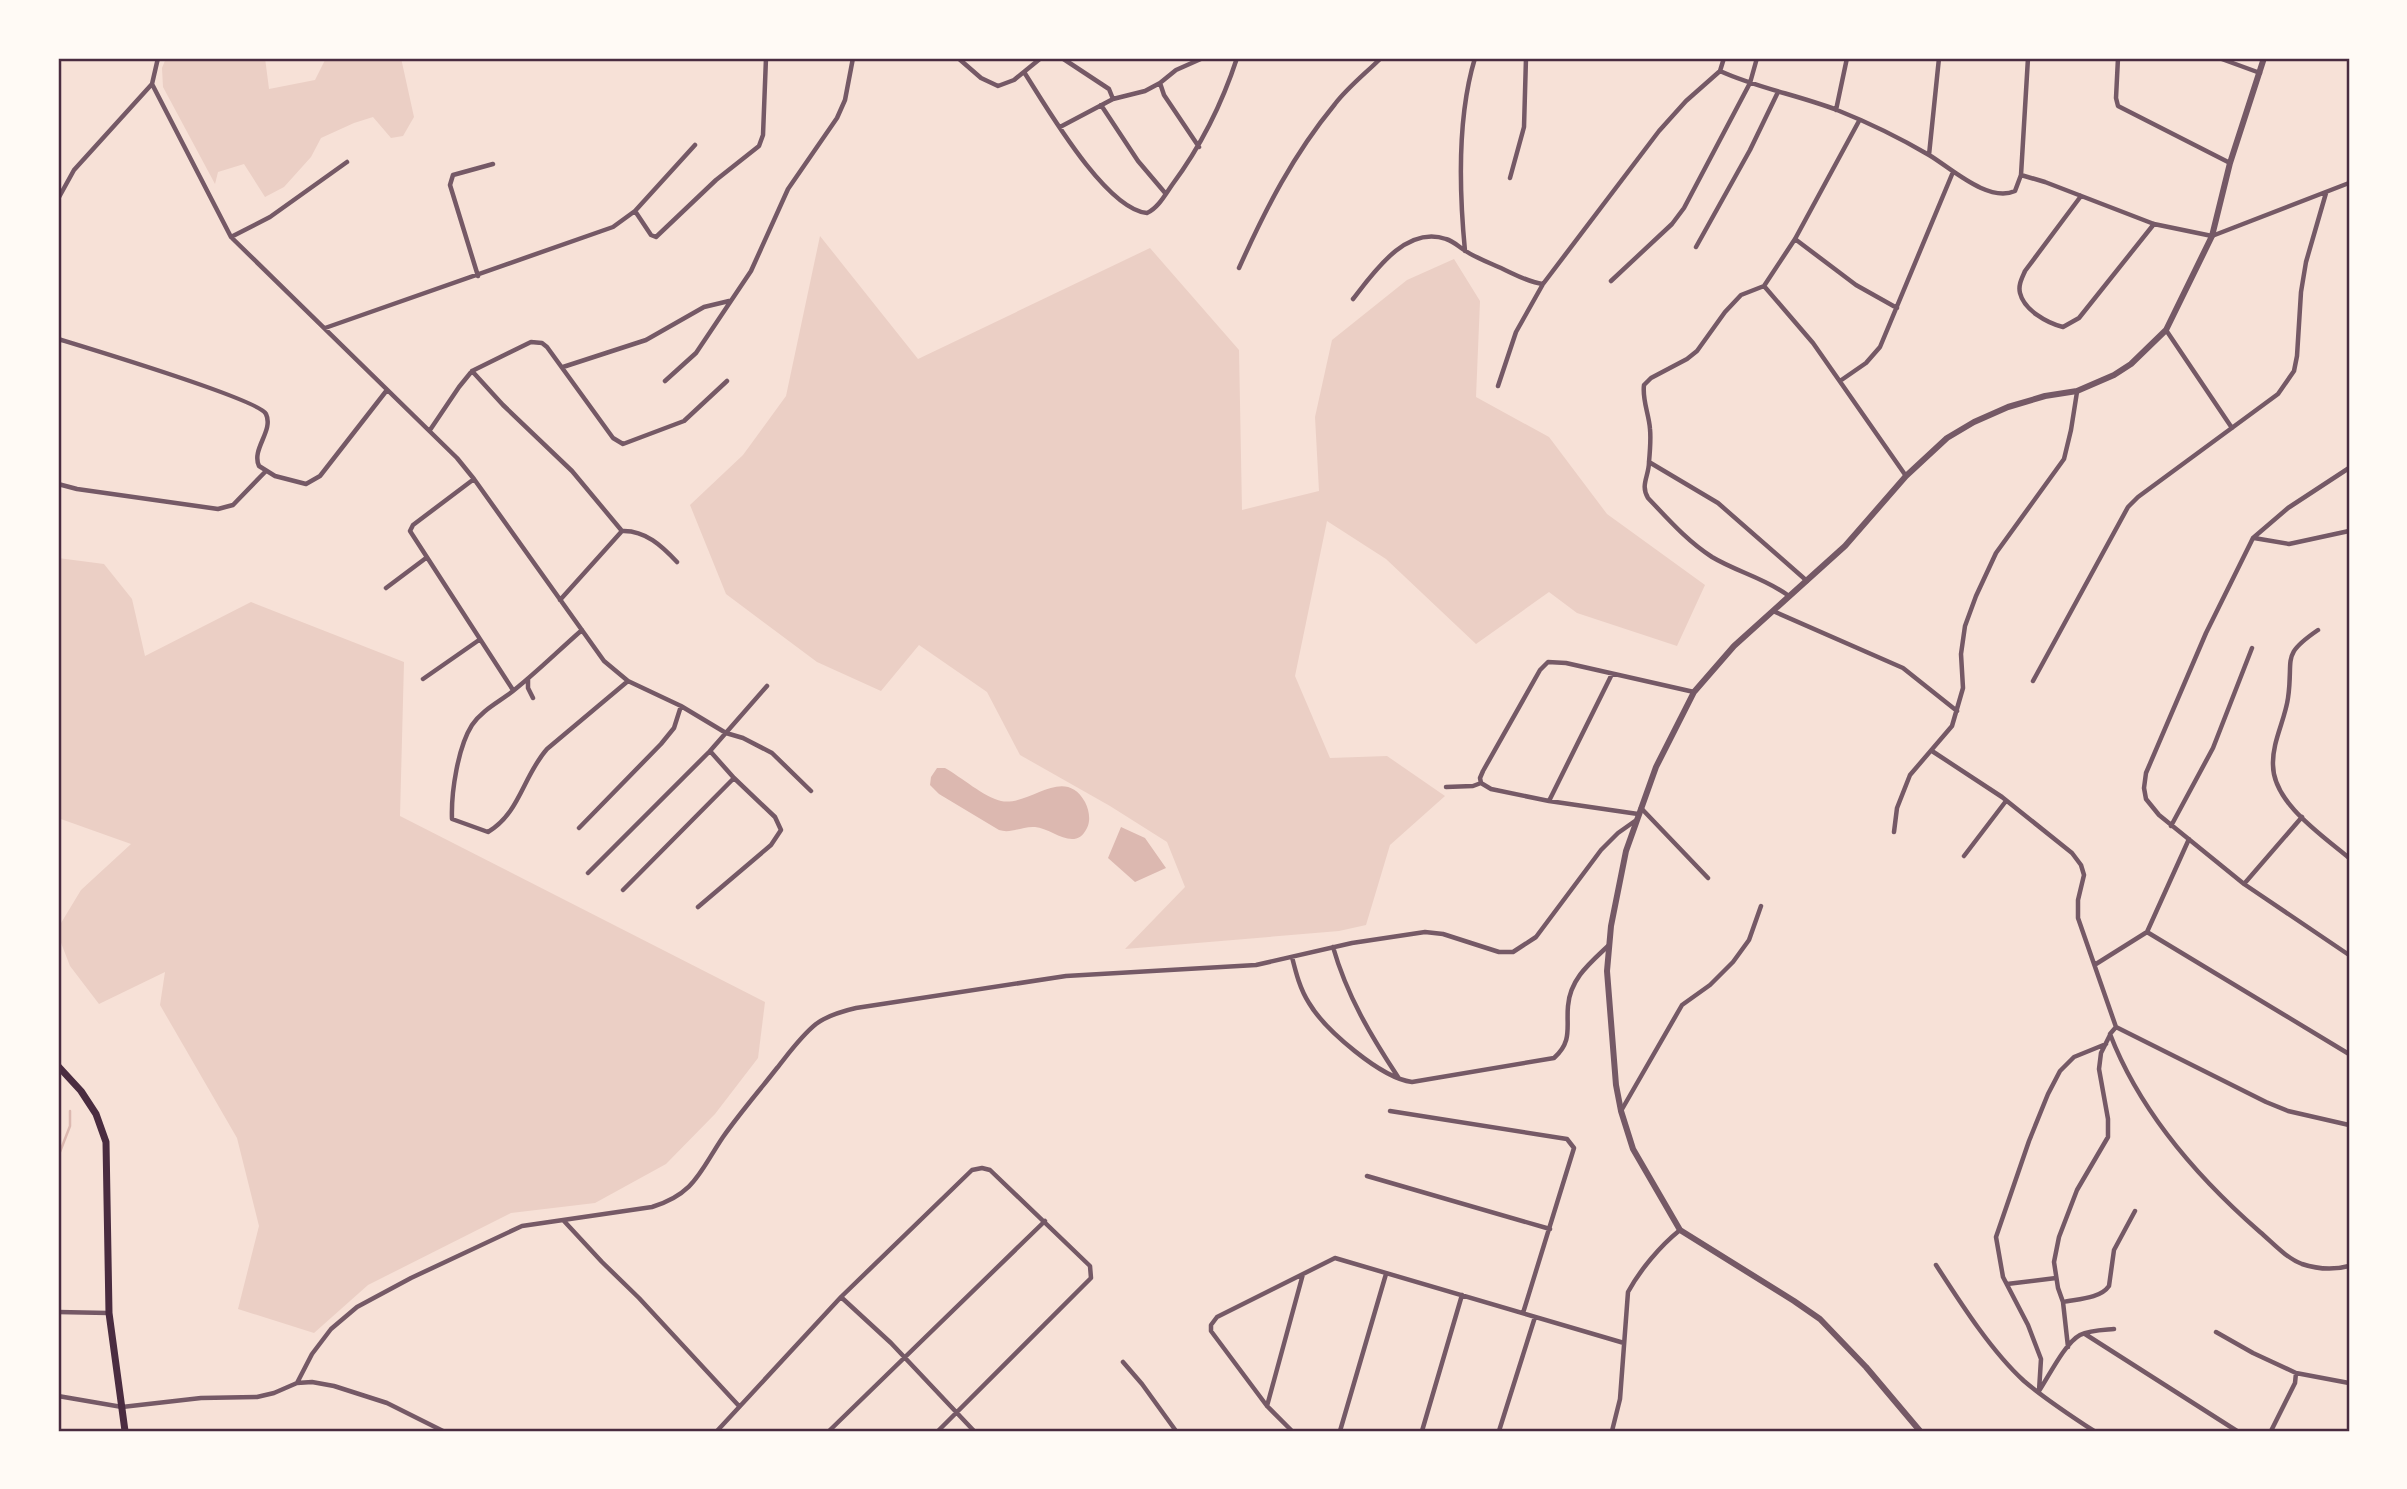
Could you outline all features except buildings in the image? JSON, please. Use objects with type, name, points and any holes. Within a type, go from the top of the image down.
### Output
[{"type":"main road","points":[[58,1066],[81,1091],[96,1114],[106,1142],[109,1313],[125,1429]]},
{"type":"street","points":[[58,199],[74,170],[152,83],[158,58]]},
{"type":"street","points":[[635,211],[656,237],[716,180],[756,151],[763,135],[766,58]]},
{"type":"street","points":[[665,381],[696,353],[751,271],[798,172],[837,118],[845,100],[853,58]]},
{"type":"street","points":[[958,58],[991,84],[998,86],[1007,84],[1041,58]]},
{"type":"street","points":[[1062,58],[1109,89],[1112,99]]},
{"type":"street","points":[[1060,127],[1112,99],[1139,94],[1160,83],[1176,70],[1203,58]]},
{"type":"street","points":[[1024,72],[1088,169],[1127,205],[1147,213],[1156,207],[1199,147],[1217,111],[1237,58]]},
{"type":"street","points":[[1239,268],[1269,203],[1289,169],[1337,101],[1381,58]]},
{"type":"street","points":[[1465,251],[1460,158],[1470,75],[1475,58]]},
{"type":"street","points":[[1510,178],[1524,127],[1526,58]]},
{"type":"street","points":[[1498,386],[1516,332],[1543,284],[1659,131],[1686,101],[1720,71],[1724,58]]},
{"type":"street","points":[[1611,281],[1672,224],[1684,208],[1751,83],[1757,58]]},
{"type":"street","points":[[1836,110],[1847,58]]},
{"type":"street","points":[[1929,155],[1939,58]]},
{"type":"street","points":[[1720,71],[1836,110],[1929,155],[1982,188],[2008,194],[2015,191],[2021,176],[2028,58]]},
{"type":"street","points":[[2118,58],[2116,98],[2122,110],[2230,163]]},
{"type":"street","points":[[2220,58],[2260,73]]},
{"type":"street","points":[[1920,1431],[1866,1367],[1820,1319],[1680,1230],[1633,1149],[1620,1111],[1609,992],[1608,946],[1616,891],[1638,814],[1656,767],[1694,692],[1715,666],[1854,537],[1906,476],[1947,438],[1974,422],[2020,403],[2077,391],[2114,375],[2131,364],[2166,330],[2212,236],[2230,163],[2264,58]]},
{"type":"street","points":[[152,83],[231,237],[430,430],[474,479],[604,661],[628,681],[681,706],[726,733],[743,738],[772,753],[811,791]]},
{"type":"street","points":[[1160,83],[1164,95],[1199,147]]},
{"type":"street","points":[[1696,247],[1750,150],[1778,92]]},
{"type":"street","points":[[1101,105],[1138,161],[1166,194]]},
{"type":"street","points":[[1790,597],[1776,586],[1711,556],[1685,536],[1648,498],[1644,492],[1644,483],[1649,462],[1650,430],[1644,386],[1651,378],[1697,351],[1741,295],[1764,286],[1794,239],[1860,121]]},
{"type":"street","points":[[325,328],[613,227],[635,211],[695,145]]},
{"type":"street","points":[[231,237],[270,217],[347,162]]},
{"type":"street","points":[[478,276],[450,179],[453,175],[493,164]]},
{"type":"street","points":[[1840,381],[1875,354],[1887,334],[1953,172]]},
{"type":"street","points":[[2021,176],[2045,181],[2154,224],[2212,236],[2349,183]]},
{"type":"street","points":[[2033,681],[2127,508],[2138,496],[2278,394],[2294,371],[2306,262],[2326,193]]},
{"type":"street","points":[[2081,196],[2025,271],[2020,282],[2020,293],[2026,304],[2035,314],[2052,324],[2063,327],[2079,318],[2154,224]]},
{"type":"street","points":[[1353,299],[1375,271],[1409,242],[1432,236],[1455,243],[1465,251],[1526,280],[1543,284]]},
{"type":"street","points":[[1794,239],[1856,285],[1897,308]]},
{"type":"street","points":[[1764,286],[1813,343],[1906,476]]},
{"type":"street","points":[[563,367],[646,340],[704,307],[730,301]]},
{"type":"street","points":[[2166,330],[2232,428]]},
{"type":"street","points":[[58,339],[218,391],[262,409],[267,418],[257,461],[265,472],[306,485],[320,476],[387,390]]},
{"type":"street","points":[[430,430],[472,372],[536,341],[547,348],[613,438],[623,444],[684,421],[727,381]]},
{"type":"street","points":[[472,372],[572,471],[622,531]]},
{"type":"street","points":[[1894,832],[1897,808],[1910,775],[1952,726],[1963,688],[1961,654],[1965,626],[1996,553],[2064,459],[2077,391]]},
{"type":"street","points":[[1649,462],[1718,503],[1808,581]]},
{"type":"street","points":[[2349,468],[2288,508],[2253,538],[2206,633],[2146,773],[2144,788],[2146,799],[2171,826],[2244,884],[2349,955]]},
{"type":"street","points":[[58,484],[218,509],[233,505],[265,472]]},
{"type":"street","points":[[474,479],[411,528],[412,537],[513,690]]},
{"type":"street","points":[[560,600],[622,531],[632,531],[651,539],[677,562]]},
{"type":"street","points":[[2253,538],[2289,544],[2349,531]]},
{"type":"street","points":[[386,588],[426,558]]},
{"type":"street","points":[[1772,611],[1903,668],[1957,711]]},
{"type":"street","points":[[582,630],[474,722],[466,735],[461,752],[452,819],[488,832],[509,815],[537,761],[547,749],[628,681]]},
{"type":"street","points":[[2318,630],[2292,651],[2288,701],[2273,764],[2275,780],[2302,817],[2349,858]]},
{"type":"street","points":[[423,679],[479,640]]},
{"type":"street","points":[[2171,826],[2213,748],[2252,648]]},
{"type":"street","points":[[1481,783],[1482,771],[1540,670],[1548,663],[1566,663],[1694,692]]},
{"type":"street","points":[[1549,801],[1612,674]]},
{"type":"street","points":[[528,678],[528,688],[533,698]]},
{"type":"street","points":[[588,873],[710,751],[767,686]]},
{"type":"street","points":[[579,828],[661,744],[674,727],[681,706]]},
{"type":"street","points":[[698,907],[771,845],[781,830],[775,817],[710,751]]},
{"type":"street","points":[[1932,751],[2006,801],[2072,853],[2081,865],[2084,876],[2078,900],[2078,918],[2116,1027],[2266,1102],[2288,1111],[2349,1125]]},
{"type":"street","points":[[623,890],[734,778]]},
{"type":"street","points":[[1446,787],[1481,783]]},
{"type":"street","points":[[1481,783],[1491,789],[1549,801],[1638,814],[1708,878]]},
{"type":"street","points":[[1964,856],[2006,801]]},
{"type":"street","points":[[297,1383],[312,1354],[331,1329],[357,1307],[411,1278],[510,1231],[543,1221],[652,1207],[682,1194],[742,1111],[804,1035],[818,1023],[837,1013],[1066,976],[1256,965],[1333,947],[1425,932],[1443,934],[1499,952],[1513,953],[1536,937],[1601,850],[1638,814]]},
{"type":"street","points":[[2244,884],[2302,817]]},
{"type":"street","points":[[2096,964],[2147,933],[2189,839]]},
{"type":"street","points":[[1620,1111],[1682,1005],[1710,985],[1733,962],[1749,940],[1761,906]]},
{"type":"street","points":[[2147,933],[2349,1054]]},
{"type":"street","points":[[1292,957],[1300,986],[1310,1006],[1330,1028],[1360,1055],[1400,1080],[1427,1080],[1554,1058],[1560,1053],[1566,1040],[1568,1006],[1579,974],[1608,946]]},
{"type":"street","points":[[1333,947],[1343,979],[1362,1021],[1400,1080]]},
{"type":"street","points":[[2068,1347],[2063,1302],[2054,1262],[2059,1237],[2077,1190],[2108,1137],[2108,1119],[2099,1069],[2101,1053],[2116,1027]]},
{"type":"street","points":[[2110,1034],[2129,1078],[2167,1135],[2184,1157],[2241,1216],[2286,1255],[2301,1264],[2322,1268],[2349,1266]]},
{"type":"street","points":[[2039,1391],[2041,1359],[2028,1325],[2003,1277],[1996,1237],[2025,1151],[2060,1072],[2074,1058],[2106,1044]]},
{"type":"street","points":[[1390,1111],[1567,1139],[1574,1147],[1522,1313]]},
{"type":"street","points":[[718,1431],[841,1297],[972,1170],[982,1168],[990,1170],[1090,1266],[1091,1278],[938,1431]]},
{"type":"street","points":[[1367,1176],[1550,1229]]},
{"type":"street","points":[[2063,1302],[2097,1295],[2106,1290],[2109,1286],[2114,1250],[2135,1211]]},
{"type":"street","points":[[563,1220],[739,1406]]},
{"type":"street","points":[[829,1431],[1045,1221]]},
{"type":"street","points":[[1612,1431],[1620,1399],[1628,1292],[1669,1238],[1680,1230]]},
{"type":"street","points":[[1292,1431],[1267,1406],[1211,1331],[1211,1325],[1217,1317],[1335,1258],[1624,1343]]},
{"type":"street","points":[[1936,1265],[2011,1367],[2092,1431]]},
{"type":"street","points":[[1267,1406],[1303,1273]]},
{"type":"street","points":[[1340,1431],[1386,1274]]},
{"type":"street","points":[[2007,1284],[2056,1278]]},
{"type":"street","points":[[1422,1431],[1462,1296]]},
{"type":"street","points":[[841,1297],[904,1357],[974,1431]]},
{"type":"street","points":[[58,1312],[109,1313]]},
{"type":"street","points":[[1499,1431],[1535,1317]]},
{"type":"street","points":[[2039,1391],[2068,1347],[2079,1336],[2114,1329]]},
{"type":"street","points":[[2216,1332],[2297,1373],[2349,1383]]},
{"type":"street","points":[[2085,1334],[2237,1431]]},
{"type":"street","points":[[1123,1362],[1176,1431]]},
{"type":"street","points":[[2271,1431],[2295,1383],[2297,1373]]},
{"type":"street","points":[[58,1396],[122,1407],[201,1398],[257,1397],[297,1383],[312,1382],[387,1403],[443,1431]]},
{"type":"shaded area","points":[[166,58],[265,58],[269,89],[315,80],[326,58],[401,58],[414,117],[403,136],[391,138],[373,117],[321,138],[311,157],[284,187],[265,197],[244,164],[218,172],[215,184],[163,87],[162,68]]},
{"type":"shaded area","points":[[820,236],[918,359],[1150,248],[1239,350],[1242,510],[1319,491],[1315,417],[1332,340],[1407,280],[1454,259],[1480,301],[1476,397],[1549,437],[1607,514],[1705,585],[1677,646],[1577,613],[1549,592],[1476,644],[1386,559],[1327,521],[1295,676],[1330,758],[1387,756],[1445,796],[1390,845],[1366,925],[1339,931],[1125,949],[1185,887],[1167,842],[1020,755],[987,692],[919,645],[881,691],[817,662],[726,594],[690,505],[743,455],[786,396]]},
{"type":"shaded area","points":[[58,558],[104,564],[132,599],[145,656],[251,602],[404,662],[400,816],[765,1002],[758,1058],[715,1114],[666,1164],[595,1203],[511,1213],[368,1285],[314,1333],[238,1309],[259,1226],[237,1138],[160,1005],[165,972],[99,1004],[70,966],[58,935],[58,928],[81,890],[131,844],[58,818]]},
{"type":"shaded area","points":[[937,768],[945,768],[1001,801],[1012,801],[1057,787],[1077,791],[1088,808],[1087,828],[1076,839],[1035,827],[999,830],[939,794],[930,785],[931,777]]},
{"type":"shaded area","points":[[1121,827],[1145,838],[1166,868],[1135,882],[1108,858]]},
{"type":"waterway","points":[[58,1157],[70,1126],[70,1111]]}]
